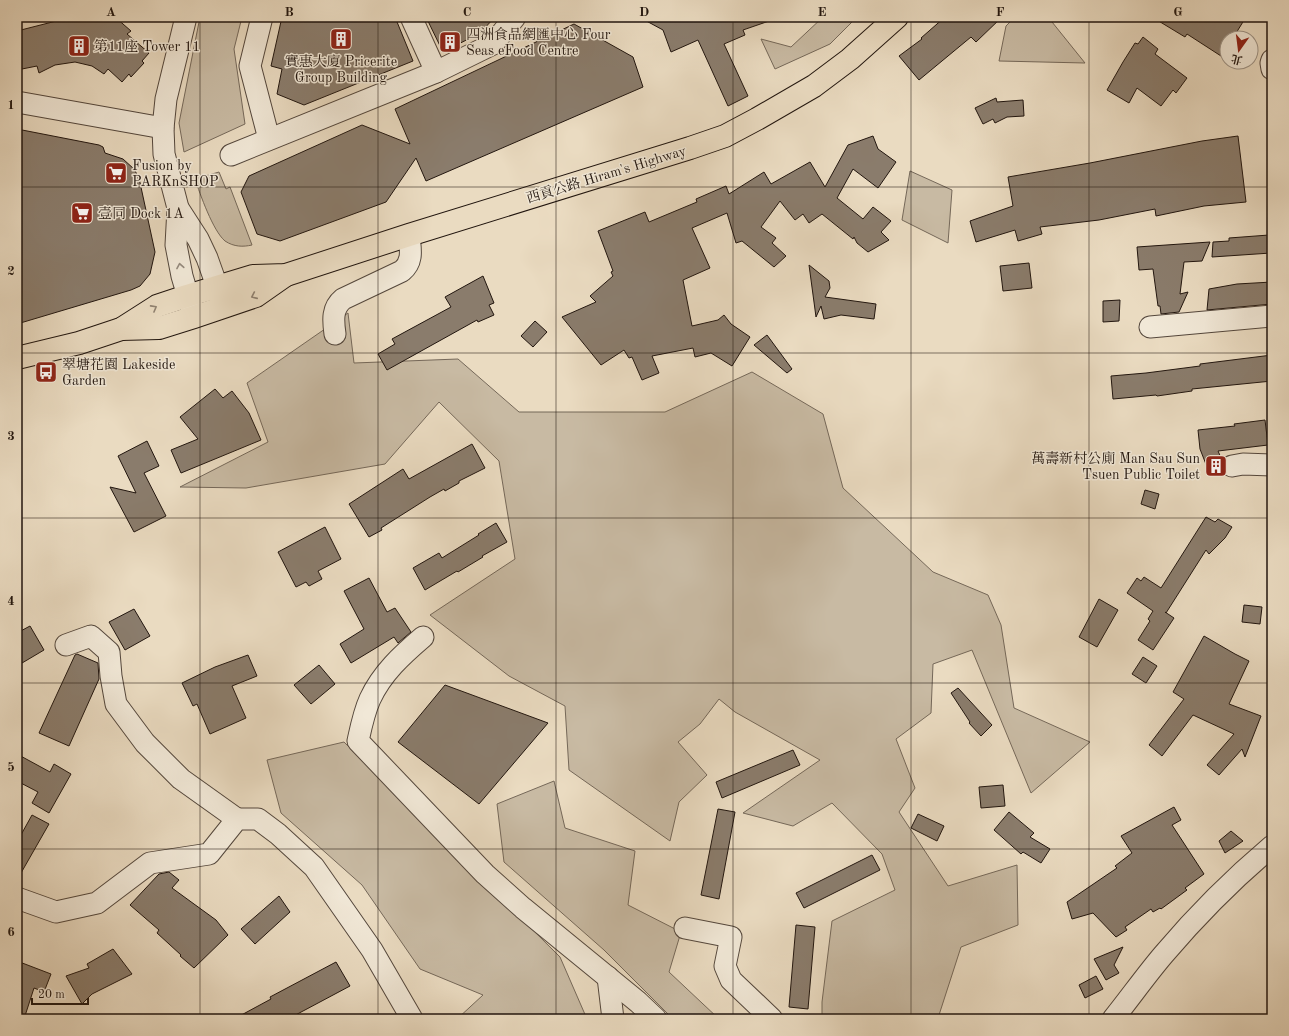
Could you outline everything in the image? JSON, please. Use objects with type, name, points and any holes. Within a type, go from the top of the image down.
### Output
[{"type":"main road","name":"西貢公路 Hiram's Highway","points":[[17,358],[79,343],[122,329],[157,306],[218,286],[253,276],[286,275],[725,136],[814,86],[850,59],[897,17]]},
{"type":"main road","name":"西貢公路 Hiram's Highway","points":[[122,329],[159,328],[194,317],[256,296],[286,275]]},
{"type":"street","points":[[186,17],[166,99],[162,139],[166,167],[178,208],[198,239],[207,258],[218,286],[224,307]]},
{"type":"street","points":[[262,17],[250,66],[269,139]]},
{"type":"street","points":[[411,17],[436,72]]},
{"type":"street","points":[[231,154],[436,72],[493,44],[515,17]]},
{"type":"street","points":[[1272,60],[1272,69]]},
{"type":"street","points":[[17,102],[163,128]]},
{"type":"street","points":[[178,208],[176,245],[182,276],[194,317]]},
{"type":"street","points":[[335,334],[333,322],[337,304],[343,299],[406,267],[411,258],[409,235]]},
{"type":"street","points":[[1150,328],[1272,316]]},
{"type":"street","points":[[1232,466],[1249,464],[1272,465]]},
{"type":"street","points":[[66,645],[91,636],[109,652],[111,676],[116,704],[145,743],[182,779],[237,819],[258,819],[278,834],[314,867],[372,950],[412,1019]]},
{"type":"street","points":[[423,637],[398,659],[383,676],[370,699],[358,741],[485,874],[523,908],[638,1002],[656,1019]]},
{"type":"street","points":[[17,898],[56,912],[97,903],[150,863],[209,854],[237,819]]},
{"type":"street","points":[[1113,1019],[1162,955],[1185,929],[1224,889],[1272,846]]},
{"type":"street","points":[[685,928],[730,937],[725,966],[731,980],[772,1019]]},
{"type":"street","points":[[608,977],[613,1019]]},
{"type":"shaded area","points":[[200,17],[242,17],[234,49],[245,124],[184,152],[179,123]]},
{"type":"shaded area","points":[[823,17],[857,17],[830,44],[775,69],[761,39],[791,47]]},
{"type":"shaded area","points":[[1015,17],[1048,17],[1085,63],[999,61],[1006,26]]},
{"type":"shaded area","points":[[910,171],[952,190],[948,243],[902,220]]},
{"type":"shaded area","points":[[219,172],[226,189],[230,187],[252,245],[238,246],[225,241],[220,236],[207,212],[195,179]]},
{"type":"shaded area","points":[[348,313],[354,363],[458,359],[519,412],[665,412],[752,372],[823,414],[843,488],[933,572],[988,595],[1001,625],[1014,708],[1090,742],[1031,793],[972,650],[933,664],[931,713],[896,739],[915,788],[899,812],[948,886],[1017,865],[1018,925],[961,947],[939,1015],[921,1019],[822,1019],[822,1002],[832,921],[895,890],[882,854],[832,803],[793,826],[743,813],[820,760],[735,712],[719,699],[700,724],[678,742],[707,775],[679,802],[670,841],[569,770],[565,706],[509,676],[430,615],[515,559],[499,461],[439,402],[385,464],[246,488],[180,487],[268,442],[247,383]]},
{"type":"shaded area","points":[[344,742],[560,957],[587,1019],[457,1019],[483,995],[420,969],[362,885],[281,813],[267,760]]},
{"type":"shaded area","points":[[554,781],[565,828],[635,851],[628,905],[681,932],[669,972],[719,1019],[673,1019],[604,950],[504,862],[497,804]]},
{"type":"building","name":"第11座 Tower 11","points":[[72,17],[115,17],[131,31],[127,34],[149,53],[142,61],[144,63],[131,77],[129,74],[122,82],[108,69],[104,74],[92,66],[75,62],[55,65],[39,73],[37,66],[17,70],[17,31]]},
{"type":"building","name":"實惠大廈 Pricerite Group Building","points":[[282,17],[395,17],[413,61],[304,105],[277,94],[282,69],[271,66]]},
{"type":"building","name":"四洲食品網匯中心 Four Seas eFood Centre","points":[[426,17],[495,17],[480,33],[443,52]]},
{"type":"building","points":[[639,17],[771,17],[772,20],[743,30],[745,35],[724,44],[748,96],[728,106],[698,40],[671,52],[663,30]]},
{"type":"building","points":[[945,17],[1002,17],[976,42],[971,37],[919,80],[899,56],[922,39],[921,38]]},
{"type":"building","points":[[1152,17],[1246,17],[1238,30],[1219,30],[1219,55],[1187,34],[1185,37]]},
{"type":"building","points":[[574,24],[633,57],[643,87],[426,181],[416,158],[386,202],[280,241],[257,234],[241,192],[249,176],[362,125],[410,144],[395,109]]},
{"type":"building","points":[[1143,37],[1158,49],[1155,54],[1187,78],[1176,93],[1173,90],[1161,106],[1137,88],[1129,103],[1107,90],[1135,43],[1138,44]]},
{"type":"building","points":[[996,98],[997,102],[1023,100],[1024,116],[1007,117],[995,123],[993,119],[983,124],[975,108]]},
{"type":"building","name":"壹同 Dock 1A","points":[[17,129],[99,145],[103,147],[105,153],[123,159],[134,169],[139,178],[155,252],[150,274],[140,286],[17,324]]},
{"type":"building","points":[[873,136],[878,149],[896,162],[878,188],[853,169],[837,198],[863,219],[873,207],[891,221],[881,232],[889,240],[868,252],[857,243],[854,237],[853,239],[822,214],[809,223],[803,214],[795,220],[780,201],[761,227],[776,238],[772,243],[786,256],[774,267],[742,241],[736,243],[727,213],[692,228],[710,268],[683,280],[692,326],[718,320],[724,315],[731,324],[750,337],[732,366],[711,353],[695,357],[693,348],[652,356],[659,373],[642,380],[632,357],[629,358],[624,350],[601,365],[562,317],[596,302],[590,296],[613,276],[611,272],[613,271],[598,231],[645,212],[649,222],[697,202],[696,199],[726,186],[729,194],[764,172],[771,184],[810,162],[825,187],[848,145]]},
{"type":"building","points":[[1238,136],[1246,202],[1204,206],[1156,216],[1155,209],[1099,220],[1040,227],[1042,234],[1018,241],[1015,230],[976,242],[970,221],[1013,206],[1008,177],[1202,141]]},
{"type":"building","points":[[1269,235],[1271,253],[1212,257],[1213,242],[1229,241],[1229,238]]},
{"type":"building","points":[[1210,242],[1202,261],[1184,262],[1180,294],[1188,292],[1179,312],[1161,314],[1160,306],[1158,306],[1153,269],[1139,270],[1137,247]]},
{"type":"building","points":[[1029,263],[1032,288],[1003,291],[1000,266]]},
{"type":"building","points":[[809,265],[829,281],[830,288],[825,297],[876,304],[874,319],[841,315],[824,319],[821,306],[816,317]]},
{"type":"building","points":[[483,276],[494,303],[489,305],[494,315],[478,322],[477,320],[387,370],[378,354],[395,344],[392,339],[451,307],[445,297]]},
{"type":"building","points":[[1272,282],[1272,304],[1207,310],[1209,289],[1237,284]]},
{"type":"building","points":[[1120,300],[1119,321],[1103,322],[1103,301]]},
{"type":"building","points":[[535,321],[547,332],[533,347],[521,336]]},
{"type":"building","points":[[767,335],[792,369],[787,373],[754,345]]},
{"type":"building","points":[[1272,355],[1272,381],[1192,389],[1192,391],[1157,396],[1113,399],[1111,376],[1200,366],[1200,364]]},
{"type":"building","points":[[215,389],[223,398],[232,391],[249,413],[261,440],[181,473],[171,450],[198,439],[180,417]]},
{"type":"building","points":[[1265,420],[1268,445],[1218,451],[1222,460],[1220,468],[1209,472],[1200,449],[1198,430],[1235,426],[1234,424]]},
{"type":"building","points":[[147,441],[159,466],[144,473],[166,516],[134,532],[110,487],[136,493],[118,456]]},
{"type":"building","points":[[472,444],[485,468],[459,481],[459,483],[445,491],[444,489],[430,497],[381,528],[382,530],[369,537],[349,504],[403,469],[409,479]]},
{"type":"building","points":[[1145,490],[1159,494],[1155,509],[1141,504]]},
{"type":"building","points":[[1206,517],[1215,522],[1218,519],[1232,527],[1225,538],[1209,554],[1206,550],[1166,613],[1174,618],[1153,650],[1138,640],[1150,621],[1148,619],[1153,611],[1127,593],[1137,578],[1141,581],[1144,577],[1161,588]]},
{"type":"building","points":[[496,523],[507,542],[425,590],[413,568],[439,553],[442,558]]},
{"type":"building","points":[[325,527],[341,559],[318,571],[322,579],[309,586],[306,582],[296,587],[278,552]]},
{"type":"building","points":[[369,578],[387,612],[395,608],[411,632],[398,643],[394,637],[351,663],[340,644],[364,629],[344,591]]},
{"type":"building","points":[[1099,599],[1118,610],[1097,647],[1079,637]]},
{"type":"building","points":[[1244,605],[1262,607],[1260,624],[1242,622]]},
{"type":"building","points":[[134,609],[150,636],[125,650],[109,622]]},
{"type":"building","points":[[30,626],[44,650],[17,666],[17,633]]},
{"type":"building","points":[[1204,636],[1249,661],[1229,704],[1261,716],[1245,757],[1242,749],[1219,775],[1207,765],[1234,734],[1193,715],[1162,756],[1149,745],[1184,699],[1173,692]]},
{"type":"building","points":[[77,654],[98,663],[99,679],[69,746],[39,733],[75,655]]},
{"type":"building","points":[[248,655],[257,676],[232,686],[246,718],[210,734],[197,704],[193,706],[182,683],[215,667]]},
{"type":"building","points":[[1143,657],[1157,666],[1146,683],[1132,674]]},
{"type":"building","points":[[319,665],[335,684],[311,704],[294,685]]},
{"type":"building","points":[[445,685],[548,723],[479,804],[398,742]]},
{"type":"building","points":[[958,688],[992,725],[981,736],[969,723],[970,722],[951,693]]},
{"type":"building","points":[[793,750],[800,765],[722,798],[716,782]]},
{"type":"building","points":[[17,754],[50,772],[54,764],[71,774],[49,813],[32,803],[38,792],[17,781]]},
{"type":"building","points":[[1003,785],[1005,806],[981,808],[979,787]]},
{"type":"building","points":[[1174,807],[1181,820],[1172,825],[1204,874],[1185,888],[1187,890],[1161,909],[1160,908],[1153,912],[1151,909],[1125,927],[1127,930],[1116,937],[1093,913],[1072,919],[1067,902],[1117,868],[1115,866],[1132,853],[1121,836]]},
{"type":"building","points":[[718,809],[735,812],[719,899],[701,895]]},
{"type":"building","points":[[1009,812],[1034,833],[1030,837],[1050,849],[1041,863],[1023,852],[1021,854],[994,830]]},
{"type":"building","points":[[918,814],[944,826],[937,841],[911,828]]},
{"type":"building","points":[[32,815],[49,824],[17,880],[17,842]]},
{"type":"building","points":[[1231,831],[1243,841],[1225,853],[1219,841]]},
{"type":"building","points":[[872,855],[880,870],[804,908],[796,893]]},
{"type":"building","points":[[169,872],[179,880],[172,888],[216,920],[228,935],[194,968],[157,933],[159,930],[130,905],[159,874]]},
{"type":"building","points":[[279,896],[290,912],[255,944],[241,929]]},
{"type":"building","points":[[796,925],[815,927],[808,1009],[789,1007]]},
{"type":"building","points":[[1123,947],[1114,965],[1119,973],[1106,980],[1094,959]]},
{"type":"building","points":[[113,949],[132,974],[92,994],[82,1004],[66,976],[89,968],[87,964]]},
{"type":"building","points":[[17,961],[51,974],[44,992],[34,988],[24,1019],[17,1019]]},
{"type":"building","points":[[336,962],[350,986],[288,1019],[234,1019],[271,999],[270,997]]},
{"type":"building","points":[[1096,976],[1103,989],[1085,998],[1079,985]]},
{"type":"place","name":"實惠大廈 Pricerite Group Building","points":[[341,39]]},
{"type":"place","name":"四洲食品網匯中心 Four Seas eFood Centre","points":[[450,42]]},
{"type":"place","name":"第11座 Tower 11","points":[[79,46]]},
{"type":"place","name":"Fusion by PARKnSHOP","points":[[116,173]]},
{"type":"place","name":"壹同 Dock 1A","points":[[82,213]]},
{"type":"place","name":"翠塘花園 Lakeside Garden","points":[[46,372]]},
{"type":"place","name":"萬壽新村公廁 Man Sau Sun Tsuen Public Toilet","points":[[1216,466]]}]
